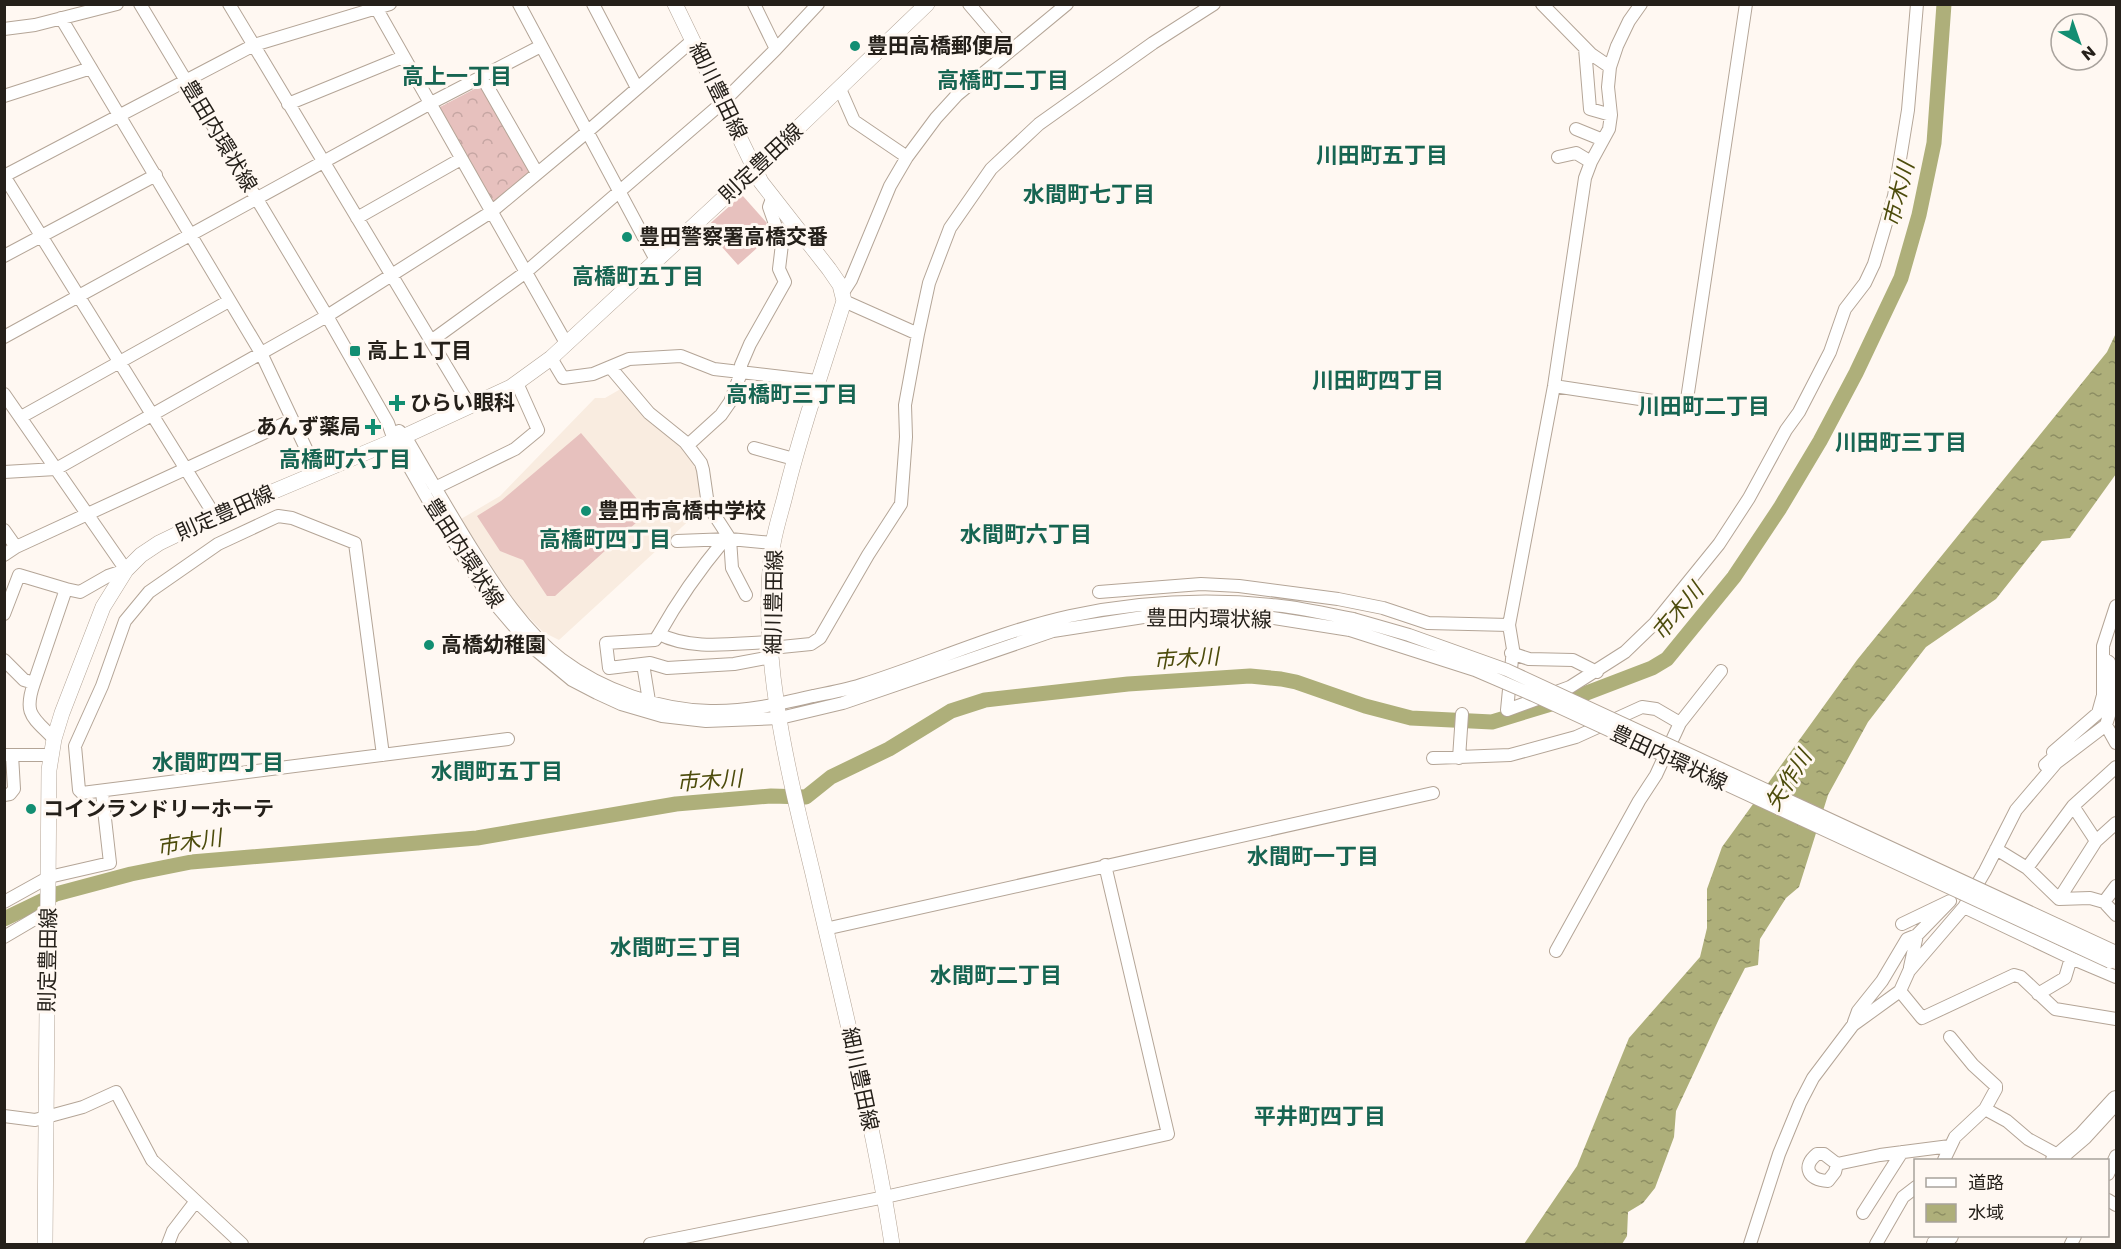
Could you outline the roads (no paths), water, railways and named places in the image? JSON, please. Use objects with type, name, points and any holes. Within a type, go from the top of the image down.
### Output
[{"type":"highway","points":[[2061,1159],[2116,1100]]},
{"type":"main road","name":"細川豊田線","points":[[675,4],[761,182],[829,269],[843,298],[794,459],[773,543],[770,585],[772,649],[778,711],[792,781],[860,1077],[885,1197],[892,1245]]},
{"type":"main road","name":"則定豊田線","points":[[45,1245],[49,770],[54,739],[70,689],[103,608],[126,570],[141,555],[159,543],[215,516],[399,438],[517,383],[551,358],[840,89],[927,4]]},
{"type":"street","points":[[4,29],[35,25],[117,4]]},
{"type":"street","name":"豊田内環状線","points":[[140,4],[327,316],[388,423],[435,488],[499,591],[538,638],[562,660],[589,677],[616,690],[649,701],[708,711],[778,711]]},
{"type":"street","points":[[229,4],[470,406]]},
{"type":"street","points":[[215,516],[5,176],[254,45],[375,6],[390,4]]},
{"type":"street","points":[[519,4],[656,260]]},
{"type":"street","points":[[593,4],[637,88]]},
{"type":"street","points":[[754,4],[776,49]]},
{"type":"street","points":[[431,341],[526,272],[620,192],[723,102],[818,4]]},
{"type":"street","points":[[969,4],[1009,51]]},
{"type":"street","points":[[918,333],[843,298],[890,186],[907,157],[948,103],[1067,4]]},
{"type":"street","points":[[659,634],[674,642],[772,649],[811,644],[820,638],[867,555],[901,504],[906,437],[905,405],[929,283],[950,228],[991,168],[1018,142],[1057,110],[1153,43],[1214,4]]},
{"type":"street","points":[[1542,4],[1585,48],[1610,67]]},
{"type":"street","points":[[1641,4],[1629,21],[1610,67],[1609,129],[1591,162],[1580,202],[1554,386],[1509,625],[1513,649],[1507,710],[1570,687],[1597,672],[1625,652],[1655,623],[1719,544],[1749,498],[1786,430],[1810,393],[1830,352],[1845,309],[1865,283],[1874,264],[1894,195],[1908,110],[1917,4]]},
{"type":"street","points":[[1554,386],[1686,406],[1746,4]]},
{"type":"street","points":[[375,6],[566,343]]},
{"type":"street","points":[[61,18],[261,353],[317,472]]},
{"type":"street","points":[[4,472],[56,469],[327,316],[491,212],[693,39]]},
{"type":"street","points":[[4,337],[429,104],[541,46]]},
{"type":"street","points":[[1585,48],[1590,110],[1611,115]]},
{"type":"street","points":[[288,104],[404,57]]},
{"type":"street","points":[[4,96],[91,68]]},
{"type":"street","points":[[482,77],[537,173]]},
{"type":"street","points":[[840,89],[854,121],[907,157]]},
{"type":"street","points":[[1576,129],[1603,140]]},
{"type":"street","points":[[1558,156],[1576,153],[1591,162]]},
{"type":"street","points":[[357,218],[461,159]]},
{"type":"street","points":[[4,256],[156,175]]},
{"type":"street","points":[[688,445],[721,415],[730,402],[750,344],[785,282],[779,269],[782,244],[769,207],[773,196]]},
{"type":"street","points":[[21,417],[229,301]]},
{"type":"street","points":[[551,358],[562,378],[588,375],[629,359],[681,356],[711,368],[817,381]]},
{"type":"street","points":[[610,368],[649,413],[688,445],[703,470],[708,507],[727,539],[732,568],[746,595]]},
{"type":"street","points":[[435,488],[514,449],[538,430],[517,383]]},
{"type":"street","points":[[4,394],[126,570],[108,576],[80,592],[19,575],[4,614]]},
{"type":"street","points":[[4,555],[87,513],[292,420]]},
{"type":"street","name":"豊田内環状線","points":[[399,438],[439,519],[490,598],[531,646],[565,674],[621,704],[662,716],[706,722],[778,711],[859,686],[1001,634],[1070,616],[1147,605],[1210,601],[1274,605],[1409,635],[1507,670],[2115,958]]},
{"type":"street","points":[[753,448],[794,459]]},
{"type":"street","points":[[383,755],[355,543],[292,518],[278,516],[218,544],[149,592],[125,621],[102,686],[75,746],[79,790],[82,793],[102,792],[508,739]]},
{"type":"street","points":[[4,530],[16,547]]},
{"type":"street","points":[[727,539],[697,572],[655,640],[606,643],[609,668],[643,663],[667,668],[734,664],[772,649]]},
{"type":"street","points":[[677,541],[727,539],[773,543]]},
{"type":"street","points":[[1099,592],[1201,584],[1239,586],[1338,599],[1383,608],[1428,623],[1509,625]]},
{"type":"street","points":[[54,739],[35,718],[29,708],[29,698],[66,589]]},
{"type":"street","points":[[2016,810],[2017,803],[2026,788],[2046,763],[2054,758],[2053,752],[2098,713],[2103,695],[2103,646],[2116,606]]},
{"type":"street","points":[[1511,653],[1529,659],[1573,660],[1597,672]]},
{"type":"street","points":[[1909,971],[1964,908],[2016,810],[2056,763],[2106,724],[2114,699],[2114,687],[2113,671],[2109,662],[2103,658]]},
{"type":"street","points":[[4,660],[24,680],[34,683]]},
{"type":"street","points":[[643,663],[649,701]]},
{"type":"street","points":[[1556,951],[1639,801],[1656,775],[1680,723],[1721,671]]},
{"type":"street","points":[[1433,758],[1510,755],[1576,737],[1642,707],[1656,708],[1680,723]]},
{"type":"street","points":[[1459,758],[1462,714]]},
{"type":"street","points":[[2106,724],[2116,743]]},
{"type":"street","points":[[4,795],[10,794],[14,789],[8,755],[51,755]]},
{"type":"street","points":[[2027,868],[2073,806],[2116,767]]},
{"type":"street","points":[[4,902],[49,877],[110,863],[102,792]]},
{"type":"street","points":[[825,929],[1433,793]]},
{"type":"street","points":[[2073,806],[2096,841]]},
{"type":"street","points":[[2059,899],[2096,841],[2116,823]]},
{"type":"street","points":[[1996,849],[2027,868],[2059,899],[2090,898],[2104,902],[2116,915]]},
{"type":"street","points":[[650,1245],[885,1197],[1168,1134],[1105,865]]},
{"type":"street","points":[[2104,902],[2116,886]]},
{"type":"street","points":[[1853,1025],[1858,1011],[1882,981],[1907,939],[1917,935],[1950,901],[1902,924]]},
{"type":"street","points":[[1964,908],[2116,977]]},
{"type":"street","points":[[4,937],[38,917],[49,915]]},
{"type":"street","points":[[1750,1245],[1779,1154],[1813,1078],[1853,1025],[1900,991],[1909,971],[1917,935]]},
{"type":"street","points":[[2038,994],[2065,978],[2071,958]]},
{"type":"street","points":[[1900,991],[1922,1018],[2014,975],[2021,977],[2055,1009],[2116,1019]]},
{"type":"street","points":[[1945,1159],[1955,1137],[1985,1109],[1996,1089],[1996,1086],[1973,1065],[1950,1037]]},
{"type":"street","points":[[4,1116],[35,1120],[83,1107],[116,1092],[149,1156],[242,1245]]},
{"type":"street","points":[[1985,1109],[2007,1121],[2028,1139],[2061,1159]]},
{"type":"street","points":[[1837,1164],[1950,1146]]},
{"type":"street","points":[[1863,1213],[1902,1152]]},
{"type":"street","points":[[2109,1172],[2116,1155]]},
{"type":"street","points":[[1876,1245],[1903,1197],[1914,1189]]},
{"type":"street","points":[[168,1245],[173,1231],[196,1201]]},
{"type":"water","name":"矢作川","points":[[2116,333],[2116,474],[2070,538],[2042,541],[1996,599],[1926,647],[1868,722],[1828,795],[1799,887],[1786,898],[1760,939],[1758,965],[1745,968],[1676,1111],[1674,1137],[1655,1188],[1643,1203],[1628,1212],[1627,1236],[1622,1244],[1524,1244],[1577,1166],[1629,1038],[1700,957],[1707,928],[1707,889],[1722,847],[1857,660],[2107,352]]},
{"type":"waterway","name":"市木川","points":[[4,919],[56,894],[131,874],[191,862],[477,838],[676,804],[771,796],[806,797],[831,777],[889,749],[951,711],[985,700],[1128,684],[1250,676],[1296,682],[1365,706],[1411,718],[1492,722],[1584,694],[1652,668],[1667,659],[1734,577],[1780,508],[1820,441],[1856,373],[1901,278],[1919,215],[1934,143],[1944,4]]},
{"type":"place","name":"豊田高橋郵便局","points":[[855,46]]},
{"type":"place","name":"豊田警察署高橋交番","points":[[627,237]]},
{"type":"place","name":"高上１丁目","points":[[355,351]]},
{"type":"place","name":"ひらい眼科","points":[[397,403]]},
{"type":"place","name":"あんず薬局","points":[[373,427]]},
{"type":"place","name":"豊田市高橋中学校","points":[[586,511]]},
{"type":"place","name":"高橋幼稚園","points":[[429,645]]},
{"type":"place","name":"コインランドリーホーテ","points":[[31,809]]},
{"type":"district","name":"高上一丁目","points":[[457,76]]},
{"type":"district","name":"高橋町二丁目","points":[[1003,80]]},
{"type":"district","name":"川田町五丁目","points":[[1382,155]]},
{"type":"district","name":"水間町七丁目","points":[[1089,194]]},
{"type":"district","name":"高橋町五丁目","points":[[638,276]]},
{"type":"district","name":"川田町四丁目","points":[[1378,380]]},
{"type":"district","name":"高橋町三丁目","points":[[792,394]]},
{"type":"district","name":"川田町二丁目","points":[[1704,406]]},
{"type":"district","name":"川田町三丁目","points":[[1901,442]]},
{"type":"district","name":"高橋町六丁目","points":[[345,459]]},
{"type":"district","name":"水間町六丁目","points":[[1026,534]]},
{"type":"district","name":"高橋町四丁目","points":[[605,539]]},
{"type":"district","name":"水間町四丁目","points":[[218,762]]},
{"type":"district","name":"水間町五丁目","points":[[497,771]]},
{"type":"district","name":"水間町一丁目","points":[[1313,856]]},
{"type":"district","name":"水間町三丁目","points":[[676,947]]},
{"type":"district","name":"水間町二丁目","points":[[996,975]]},
{"type":"district","name":"平井町四丁目","points":[[1320,1116]]}]
